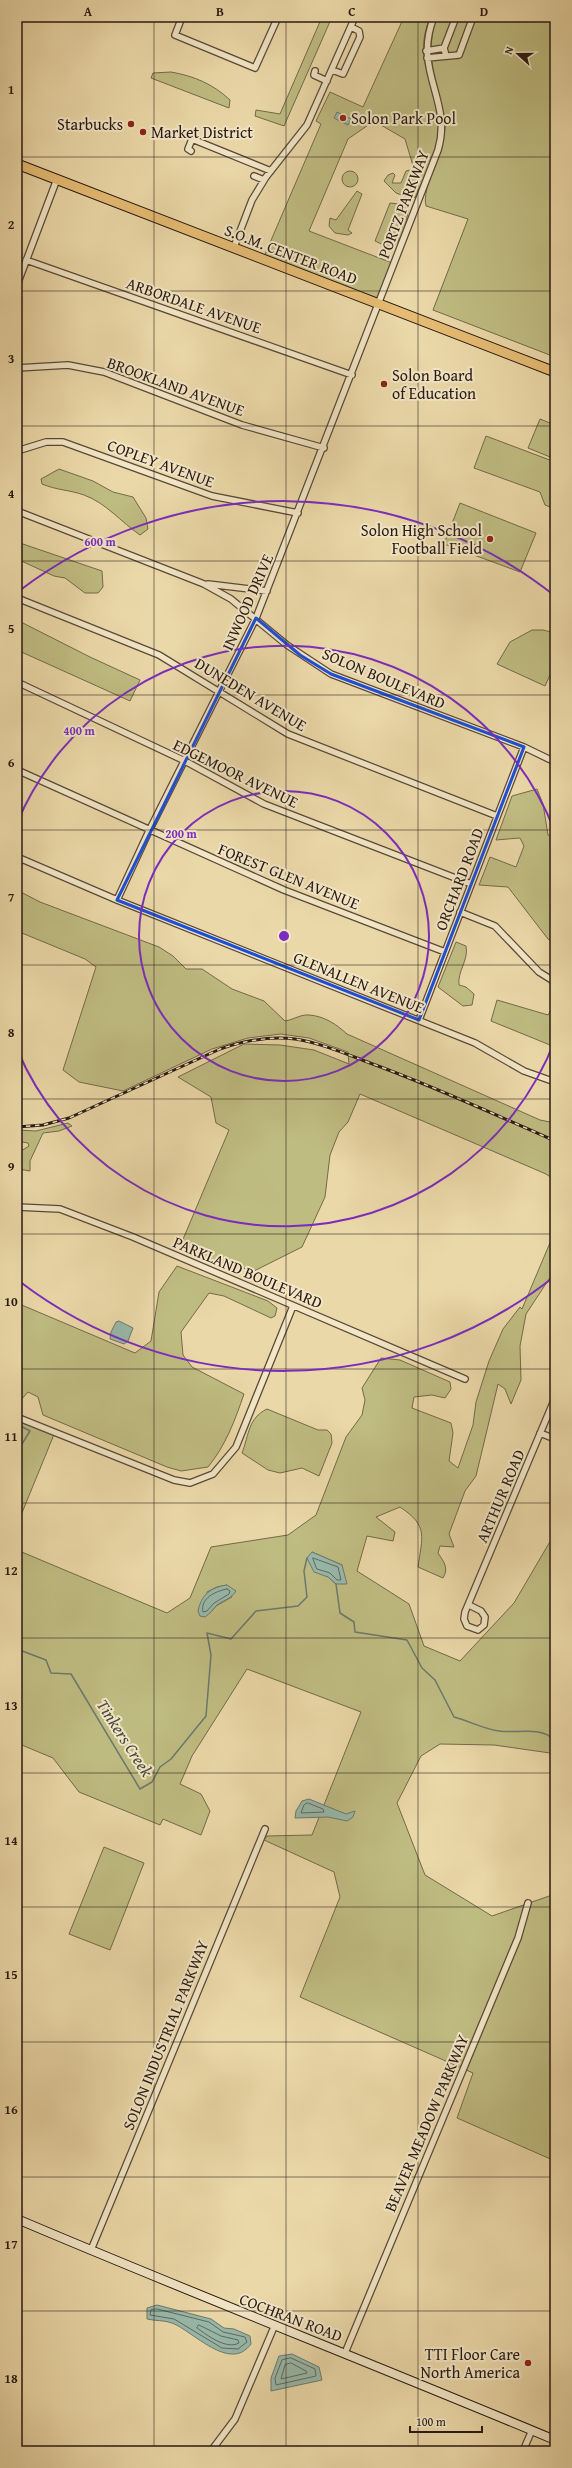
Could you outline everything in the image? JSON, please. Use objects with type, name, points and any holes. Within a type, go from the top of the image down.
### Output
[{"type":"main road","name":"S.O.M. CENTER ROAD","points":[[17,164],[555,372]]},
{"type":"street","points":[[182,17],[175,35],[255,68],[278,17]]},
{"type":"street","points":[[234,247],[252,200],[264,180],[307,125],[355,17]]},
{"type":"street","name":"PORTZ PARKWAY","points":[[379,304],[440,143],[441,112],[426,51],[427,37],[434,17]]},
{"type":"street","points":[[446,56],[444,48],[456,17]]},
{"type":"street","points":[[427,58],[459,55],[473,17]]},
{"type":"street","points":[[332,70],[343,74],[360,37],[359,31],[351,27]]},
{"type":"street","points":[[426,51],[444,48]]},
{"type":"street","points":[[316,71],[314,75],[327,81]]},
{"type":"street","points":[[192,151],[188,150],[193,140],[271,171]]},
{"type":"street","points":[[254,176],[264,180]]},
{"type":"street","points":[[17,285],[57,179]]},
{"type":"street","name":"ARBORDALE AVENUE","points":[[26,260],[352,375]]},
{"type":"street","name":"INWOOD DRIVE","points":[[117,900],[149,831],[221,692],[256,618],[324,448],[379,304]]},
{"type":"street","name":"BROOKLAND AVENUE","points":[[17,368],[68,365],[104,372],[242,425],[324,448]]},
{"type":"street","name":"COPLEY AVENUE","points":[[17,451],[46,442],[63,442],[79,446],[212,496],[298,513]]},
{"type":"street","name":"SOLON BOULEVARD","points":[[17,511],[204,584],[231,599],[300,655],[331,674],[524,748],[555,762]]},
{"type":"street","points":[[204,584],[267,592]]},
{"type":"street","name":"DUNEDEN AVENUE","points":[[17,598],[159,655],[288,734],[497,816]]},
{"type":"street","name":"EDGEMOOR AVENUE","points":[[17,682],[184,762],[264,804],[471,884]]},
{"type":"street","name":"ORCHARD ROAD","points":[[419,1020],[524,748]]},
{"type":"street","name":"FOREST GLEN AVENUE","points":[[17,770],[149,831],[284,890],[445,952]]},
{"type":"street","name":"GLENALLEN AVENUE","points":[[17,857],[117,900],[475,1043],[524,1071],[555,1082]]},
{"type":"street","points":[[460,912],[495,926],[538,972],[555,982]]},
{"type":"street","name":"PARKLAND BOULEVARD","points":[[17,1207],[60,1209],[140,1240],[464,1379]]},
{"type":"street","points":[[19,1418],[174,1480],[190,1483],[213,1474],[236,1447],[293,1306]]},
{"type":"street","name":"ARTHUR ROAD","points":[[469,1604],[481,1611],[485,1616],[484,1625],[478,1630],[470,1628],[465,1623],[464,1619],[469,1604],[555,1398]]},
{"type":"street","points":[[540,1433],[555,1439]]},
{"type":"street","name":"SOLON INDUSTRIAL PARKWAY","points":[[91,2250],[265,1829]]},
{"type":"street","name":"BEAVER MEADOW PARKWAY","points":[[344,2353],[518,1938],[528,1903]]},
{"type":"street","name":"COCHRAN ROAD","points":[[17,2219],[274,2326],[344,2353],[555,2440]]},
{"type":"street","points":[[211,2451],[235,2419],[274,2326]]},
{"type":"street","points":[[522,2451],[532,2430]]},
{"type":"highlighted area","points":[[256,618],[300,655],[331,674],[524,747],[419,1020],[117,900]]},
{"type":"shaded area","points":[[322,17],[332,17],[284,126],[255,116],[256,110],[280,114]]},
{"type":"shaded area","points":[[404,17],[430,17],[425,33],[424,60],[437,108],[439,132],[427,171],[415,198],[413,196],[410,198],[396,193],[384,181],[388,175],[393,173],[395,175],[392,183],[401,183],[406,171],[414,169],[405,139],[374,121],[348,139],[309,231],[395,264],[379,304],[263,259],[321,124],[316,121],[330,92],[363,107]]},
{"type":"shaded area","points":[[436,17],[555,17],[555,357],[433,310],[468,219],[426,206],[425,199],[427,190],[441,147],[445,127],[445,121],[436,89],[431,49]]},
{"type":"shaded area","points":[[171,72],[195,78],[217,89],[230,100],[229,108],[151,78],[153,73]]},
{"type":"shaded area","points":[[350,171],[356,173],[358,179],[356,185],[350,187],[344,185],[342,179],[344,173]]},
{"type":"shaded area","points":[[357,191],[362,194],[348,230],[352,233],[348,235],[335,233],[329,226],[330,218],[336,220]]},
{"type":"shaded area","points":[[390,203],[399,204],[408,209],[407,219],[401,237],[394,246],[390,248],[375,241]]},
{"type":"shaded area","points":[[540,419],[555,425],[555,459],[528,448]]},
{"type":"shaded area","points":[[486,436],[555,462],[555,509],[545,505],[540,492],[474,468]]},
{"type":"shaded area","points":[[59,469],[93,481],[113,492],[133,497],[146,518],[148,529],[140,535],[92,498],[79,493],[52,488],[42,484],[41,479]]},
{"type":"shaded area","name":"Solon High School Football Field","points":[[460,503],[536,533],[520,572],[444,544]]},
{"type":"shaded area","points":[[17,542],[102,571],[103,587],[98,593],[85,593],[65,578],[54,576],[17,559]]},
{"type":"shaded area","points":[[17,620],[90,657],[140,680],[130,701],[17,650]]},
{"type":"shaded area","points":[[532,630],[543,630],[555,633],[555,664],[545,686],[497,664],[510,642]]},
{"type":"shaded area","points":[[537,789],[543,804],[548,835],[555,838],[555,944],[548,939],[508,887],[479,885],[490,857],[516,867],[524,846],[520,838],[496,840],[512,796]]},
{"type":"shaded area","points":[[17,890],[40,902],[159,947],[173,956],[186,969],[202,969],[232,989],[264,1001],[285,1021],[306,1015],[325,1019],[339,1027],[347,1034],[540,1120],[555,1123],[555,1180],[546,1174],[360,1094],[348,1122],[339,1132],[330,1155],[325,1197],[302,1247],[254,1271],[193,1253],[181,1244],[229,1130],[216,1123],[211,1097],[178,1077],[244,1044],[280,1045],[314,1050],[349,1064],[348,1052],[309,1038],[281,1034],[248,1038],[212,1049],[123,1091],[79,1082],[63,1070],[96,967],[85,959],[17,931]]},
{"type":"shaded area","points":[[456,942],[466,946],[466,956],[460,975],[459,985],[466,987],[474,994],[472,1005],[463,1006],[438,987]]},
{"type":"shaded area","points":[[497,1000],[548,1015],[555,1003],[555,1047],[491,1021]]},
{"type":"shaded area","points":[[68,1123],[72,1126],[59,1131],[43,1133],[30,1161],[30,1171],[18,1169],[18,1153],[29,1146],[28,1143],[17,1141],[17,1130],[36,1131]]},
{"type":"shaded area","points":[[555,1231],[555,1270],[526,1314],[520,1346],[521,1380],[511,1404],[505,1389],[498,1384],[476,1476],[465,1491],[449,1534],[454,1547],[440,1546],[438,1553],[446,1568],[443,1578],[418,1567],[422,1540],[419,1526],[416,1520],[400,1507],[376,1517],[395,1532],[393,1541],[367,1536],[357,1571],[409,1604],[424,1646],[460,1661],[514,1603],[555,1533],[555,1758],[550,1753],[494,1745],[440,1744],[421,1756],[397,1803],[425,1875],[492,1916],[555,1894],[555,2161],[457,2118],[473,2073],[300,1997],[340,1897],[334,1872],[264,1840],[267,1836],[312,1835],[361,1712],[247,1669],[192,1756],[180,1784],[201,1794],[210,1811],[201,1835],[163,1819],[160,1825],[79,1792],[53,1758],[17,1743],[17,1550],[167,1613],[190,1598],[211,1547],[288,1535],[316,1515],[346,1437],[362,1415],[365,1400],[362,1388],[381,1358],[400,1360],[450,1382],[451,1389],[445,1398],[432,1395],[414,1397],[412,1408],[451,1423],[453,1433],[449,1461],[458,1468],[473,1425],[476,1402],[489,1361],[503,1329],[520,1307],[522,1309]],"holes":[[[312,1552],[342,1565],[336,1584],[328,1577]],[[227,1585],[232,1597],[216,1606],[209,1614],[207,1592],[217,1587]]]},
{"type":"shaded area","points":[[177,1266],[268,1301],[277,1308],[275,1316],[271,1318],[224,1296],[209,1293],[181,1332],[183,1355],[192,1367],[244,1394],[225,1441],[208,1467],[181,1471],[167,1467],[43,1415],[38,1397],[28,1392],[20,1401],[17,1411],[17,1303],[135,1353],[151,1341],[159,1292]]},
{"type":"shaded area","points":[[267,1409],[318,1430],[327,1430],[331,1434],[332,1443],[319,1476],[302,1468],[280,1473],[268,1470],[242,1453],[253,1422],[256,1417]]},
{"type":"shaded area","points":[[17,1418],[55,1432],[17,1525]]},
{"type":"shaded area","points":[[104,1847],[144,1863],[110,1950],[69,1934]]},
{"type":"water","name":"Solon Park Pool","points":[[337,112],[351,119],[348,125],[334,118]]},
{"type":"water","points":[[119,1321],[133,1328],[128,1341],[124,1344],[110,1339],[111,1332],[116,1322]]},
{"type":"water","points":[[312,1552],[342,1565],[347,1584],[336,1584],[328,1577],[314,1572],[307,1558]]},
{"type":"water","points":[[227,1585],[236,1591],[234,1594],[217,1605],[205,1617],[200,1616],[198,1611],[199,1605],[204,1596],[216,1588]]},
{"type":"water","points":[[309,1799],[346,1814],[355,1811],[353,1817],[347,1821],[328,1817],[295,1818],[296,1811],[302,1801]]},
{"type":"water","points":[[157,2305],[211,2319],[224,2328],[234,2329],[250,2336],[251,2344],[242,2352],[233,2354],[222,2352],[172,2323],[147,2319],[147,2308]]},
{"type":"water","points":[[292,2354],[319,2367],[322,2380],[271,2391],[271,2378],[279,2356]]},
{"type":"waterway","name":"Tinkers Creek","points":[[17,1424],[30,1431],[17,1452]]},
{"type":"waterway","name":"Tinkers Creek","points":[[17,1649],[46,1660],[51,1673],[71,1674],[140,1789],[152,1782],[160,1767],[171,1759],[206,1716],[211,1655],[207,1633],[231,1639],[256,1611],[298,1606],[307,1597],[304,1571],[307,1558]]},
{"type":"waterway","name":"Tinkers Creek","points":[[336,1584],[340,1613],[354,1622],[355,1632],[407,1640],[422,1668],[435,1680],[454,1717],[493,1730],[506,1732],[528,1731],[543,1733],[550,1736],[555,1741]]},
{"type":"railway","points":[[17,1127],[43,1125],[69,1118],[220,1049],[257,1040],[286,1038],[324,1046],[394,1072],[463,1100],[555,1141]]},
{"type":"place","name":"Solon Park Pool","points":[[343,118]]},
{"type":"place","name":"Starbucks","points":[[131,124]]},
{"type":"place","name":"Market District","points":[[143,132]]},
{"type":"place","name":"Solon Board of Education","points":[[384,384]]},
{"type":"place","name":"Solon High School Football Field","points":[[490,539]]},
{"type":"place","name":"TTI Floor Care North America","points":[[528,2363]]}]
